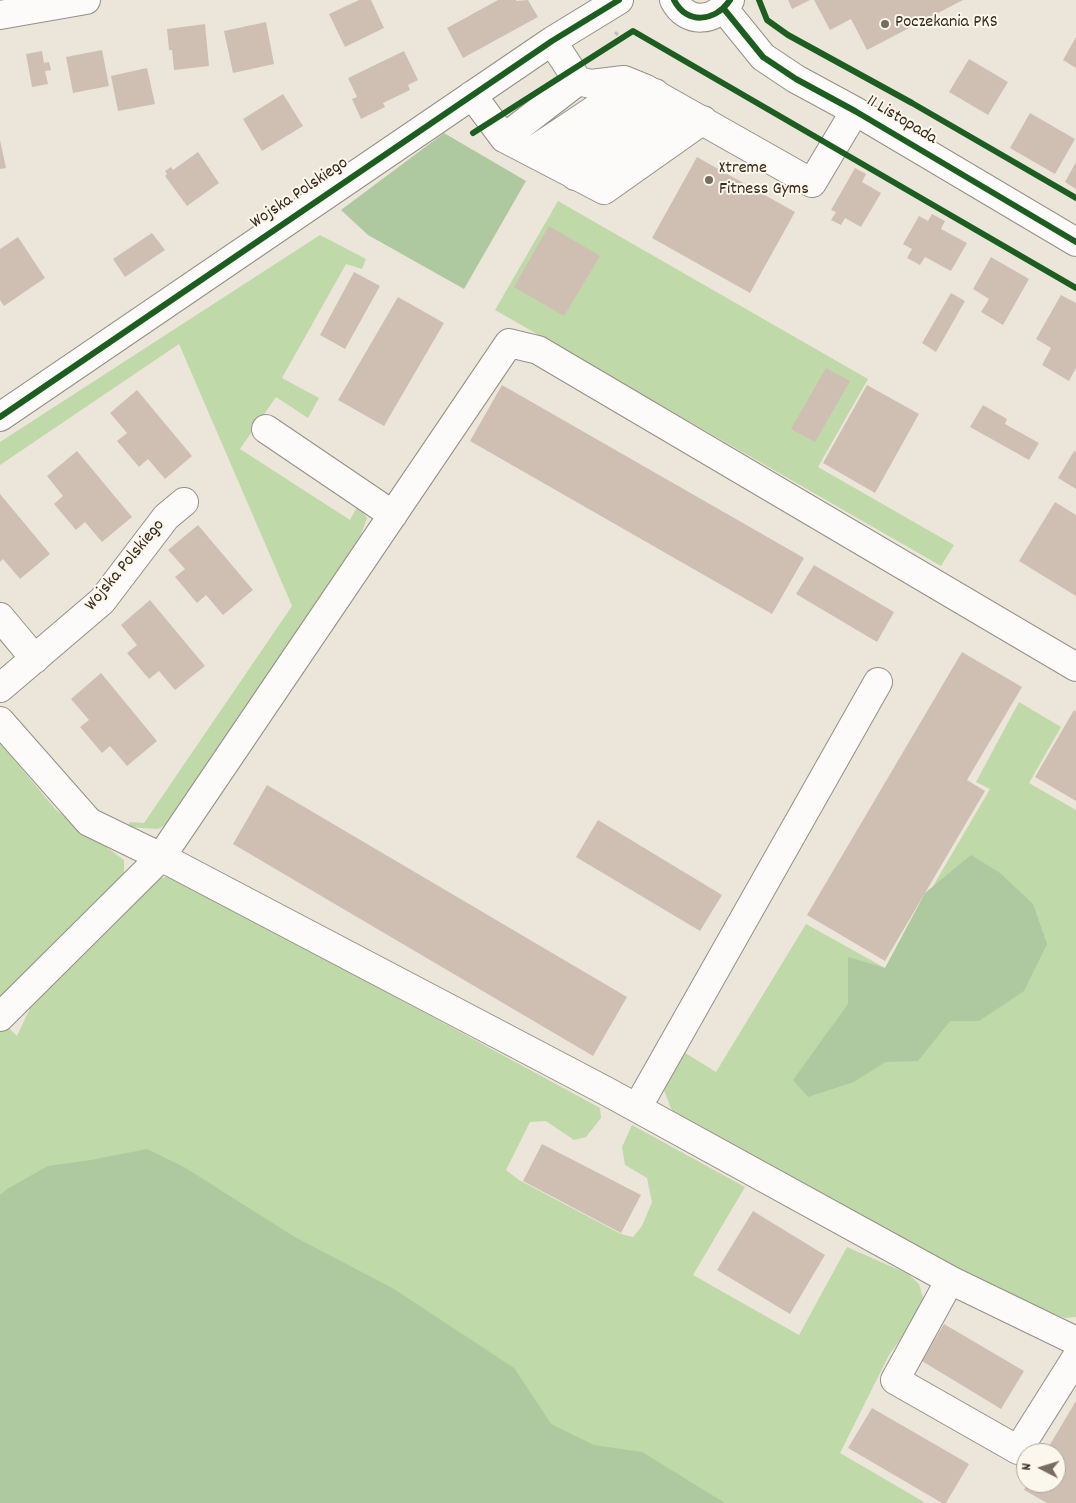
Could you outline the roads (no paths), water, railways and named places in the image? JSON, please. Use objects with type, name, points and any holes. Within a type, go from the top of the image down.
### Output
[{"type":"street","points":[[0,15],[86,0]]},
{"type":"street","name":"Wojska Polskiego","points":[[0,417],[552,41],[619,0]]},
{"type":"street","points":[[674,0],[684,13],[697,18],[712,16],[727,5]]},
{"type":"street","name":"11 Listopada","points":[[727,5],[763,57],[796,79],[855,111],[1076,242]]},
{"type":"street","points":[[552,41],[578,81],[591,84],[624,80],[655,94],[703,120],[812,182],[855,111]]},
{"type":"street","points":[[504,138],[578,81]]},
{"type":"street","points":[[553,164],[655,94]]},
{"type":"street","points":[[553,164],[655,94]]},
{"type":"street","points":[[472,95],[504,138],[604,190],[703,120]]},
{"type":"street","points":[[0,1017],[161,857],[509,343],[538,350],[1076,667]]},
{"type":"street","points":[[266,429],[393,514]]},
{"type":"street","name":"Wojska Polskiego","points":[[0,688],[102,601],[166,517],[184,502]]},
{"type":"street","points":[[0,617],[35,659]]},
{"type":"street","points":[[637,1108],[878,682]]},
{"type":"street","points":[[0,721],[88,822],[161,857],[637,1108],[950,1280],[1076,1341]]},
{"type":"street","points":[[950,1280],[895,1380],[1018,1450],[1076,1358]]},
{"type":"place","name":"Poczekania PKS","points":[[885,24]]},
{"type":"place","name":"Xtreme Fitness Gyms","points":[[709,180]]}]
